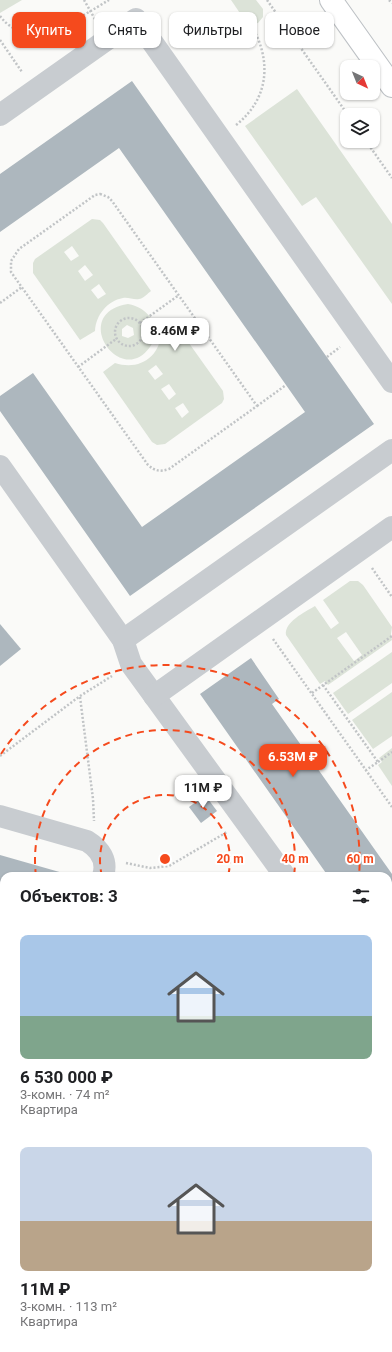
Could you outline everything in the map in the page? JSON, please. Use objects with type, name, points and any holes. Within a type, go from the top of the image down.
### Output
[{"type":"main road","points":[[331,0],[392,86]]},
{"type":"lane","points":[[0,116],[136,19],[392,382]]},
{"type":"lane","points":[[123,640],[392,450]]},
{"type":"lane","points":[[0,466],[123,640],[131,664],[282,872]]},
{"type":"lane","points":[[154,696],[392,527]]},
{"type":"lane","points":[[0,816],[87,841],[101,861]]},
{"type":"path","points":[[0,16],[8,25],[19,31],[44,33],[55,29],[109,0]]},
{"type":"path","points":[[266,0],[343,108]]},
{"type":"path","points":[[389,0],[392,3]]},
{"type":"path","points":[[219,137],[245,118],[260,94],[264,79],[265,64],[262,49],[257,38]]},
{"type":"path","points":[[0,40],[35,90]]},
{"type":"path","points":[[371,148],[392,178]]},
{"type":"path","points":[[257,406],[108,197],[100,194],[95,195],[14,254],[11,272],[148,465],[158,471],[169,469],[257,406],[286,385]]},
{"type":"path","points":[[0,303],[22,287]]},
{"type":"path","points":[[140,323],[179,295]]},
{"type":"path","points":[[129,318],[135,319],[140,323],[143,334],[137,343],[126,346],[116,339],[114,334],[118,322],[129,318]]},
{"type":"path","points":[[78,367],[116,339]]},
{"type":"path","points":[[359,550],[392,597]]},
{"type":"path","points":[[260,620],[392,807]]},
{"type":"path","points":[[312,693],[392,636]]},
{"type":"path","points":[[0,756],[80,696],[131,664]]},
{"type":"path","points":[[323,685],[378,762]]},
{"type":"path","points":[[80,696],[101,861],[118,861],[150,868],[169,866],[234,828]]},
{"type":"path","points":[[366,770],[392,752]]},
{"type":"shaded area","points":[[0,0],[22,0],[0,13]]},
{"type":"shaded area","points":[[231,0],[256,0],[263,9],[263,17],[257,23],[257,12],[239,12]]},
{"type":"shaded area","points":[[297,89],[392,224],[392,304],[316,197],[302,206],[245,126]]},
{"type":"shaded area","points":[[92,219],[100,220],[151,291],[141,299],[123,298],[112,302],[100,314],[95,331],[80,340],[33,273],[33,263],[35,259]],"holes":[[[72,246],[79,256],[71,261],[64,252]],[[85,265],[93,275],[85,281],[78,271]],[[99,284],[106,294],[98,299],[91,290]]]},
{"type":"shaded area","points":[[128,304],[142,309],[152,320],[155,333],[154,340],[150,347],[138,358],[126,359],[114,354],[106,345],[101,333],[102,320],[111,310]],"holes":[[[127,325],[133,328],[134,335],[128,338],[122,336],[122,329]]]},
{"type":"shaded area","points":[[174,322],[223,391],[224,399],[222,403],[165,444],[157,445],[152,442],[103,372],[115,363],[132,365],[147,360],[153,355],[157,348],[161,331]],"holes":[[[156,365],[163,374],[155,380],[148,371]],[[169,384],[176,394],[169,400],[161,389]],[[183,403],[189,412],[182,418],[175,408]]]},
{"type":"shaded area","points":[[350,581],[358,581],[363,585],[392,627],[392,640],[328,685],[325,681],[320,684],[286,635],[288,626],[296,618],[315,606],[331,629],[339,623],[323,600]],"holes":[[[346,632],[362,655],[354,661],[337,638]]]},
{"type":"shaded area","points":[[392,652],[392,683],[348,714],[333,693]]},
{"type":"shaded area","points":[[392,692],[392,736],[373,749],[352,720]]},
{"type":"shaded area","points":[[392,748],[392,786],[378,765],[382,762],[379,758]]},
{"type":"building","points":[[132,81],[374,424],[130,596],[0,411],[0,396],[33,373],[142,527],[305,412],[119,148],[0,232],[0,174]]},
{"type":"building","points":[[0,624],[21,649],[0,666]]},
{"type":"building","points":[[251,658],[279,699],[272,704],[391,872],[325,872],[200,694]]},
{"type":"building","points":[[205,795],[217,811],[201,823],[189,807]]},
{"type":"building","points":[[0,855],[60,872],[0,872]]}]
